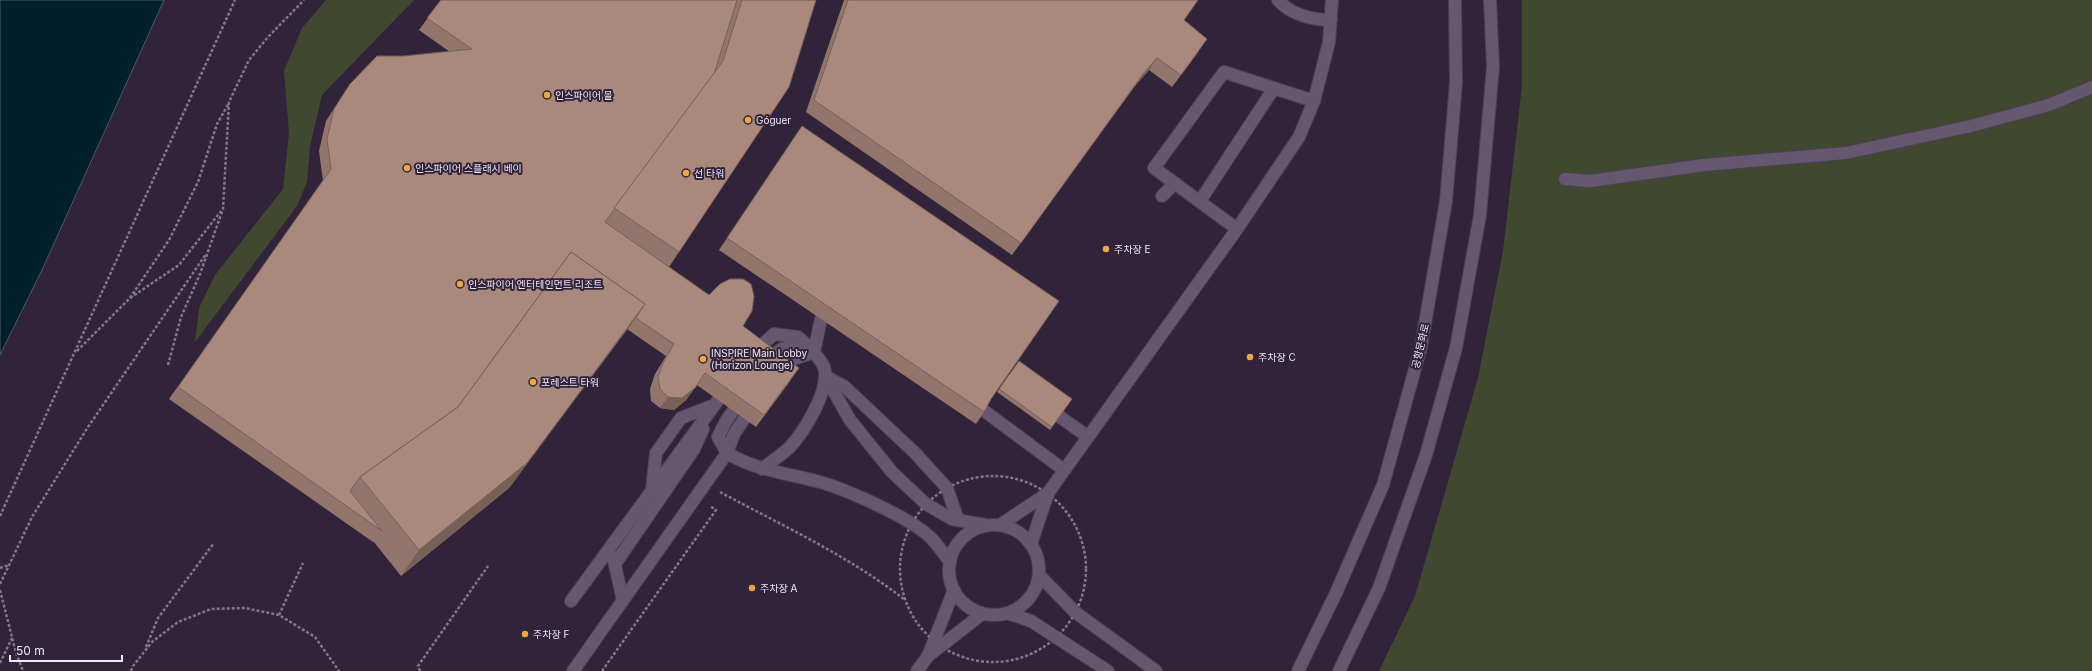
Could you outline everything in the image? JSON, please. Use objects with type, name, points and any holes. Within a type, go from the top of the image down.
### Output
[{"type":"street","points":[[1278,0],[1284,7],[1314,20],[1331,20]]},
{"type":"street","points":[[1031,544],[1048,493],[1087,436],[1237,229],[1299,137],[1314,101],[1329,42],[1332,0]]},
{"type":"street","name":"공항문화로","points":[[1298,669],[1336,593],[1383,485],[1421,348],[1446,201],[1456,83],[1455,0]]},
{"type":"street","points":[[1339,671],[1382,581],[1426,455],[1456,348],[1480,215],[1493,67],[1490,0]]},
{"type":"street","points":[[1237,229],[1154,168],[1224,72],[1314,101]]},
{"type":"street","points":[[1565,179],[1590,181],[1704,165],[1846,153],[1908,141],[2049,105],[2092,87]]},
{"type":"street","points":[[1200,201],[1274,88]]},
{"type":"street","points":[[1162,196],[1175,183]]},
{"type":"street","points":[[814,352],[821,319]]},
{"type":"street","points":[[746,362],[755,350],[774,334],[798,337],[814,352],[823,366],[825,376],[850,420],[892,472],[926,504],[952,519],[986,526]]},
{"type":"street","points":[[762,370],[776,351],[793,345],[814,352]]},
{"type":"street","points":[[772,380],[785,362],[814,352]]},
{"type":"street","points":[[762,469],[789,448],[807,425],[818,402],[825,376]]},
{"type":"street","points":[[825,376],[845,387],[915,453],[947,488],[958,520]]},
{"type":"street","points":[[571,601],[732,381]]},
{"type":"street","points":[[748,389],[726,421],[718,437],[727,453],[743,462],[762,469],[818,482],[859,496],[911,524],[930,537],[950,562]]},
{"type":"street","points":[[573,671],[727,453],[734,434],[759,397]]},
{"type":"street","points":[[652,490],[656,453],[681,418],[715,404]]},
{"type":"street","points":[[615,564],[694,449],[715,404]]},
{"type":"street","points":[[983,410],[1064,470]]},
{"type":"street","points":[[1060,417],[1087,436]]},
{"type":"street","points":[[1000,525],[1048,493]]},
{"type":"street","points":[[1000,525],[1012,528],[1023,535],[1031,544],[1036,553],[1039,575],[1036,588],[1029,599],[1019,608],[1007,613],[995,615],[982,614],[966,604],[954,590],[950,576],[950,562],[954,549],[962,538],[973,530],[986,526],[1000,525]]},
{"type":"street","points":[[611,546],[623,600]]},
{"type":"street","points":[[1039,575],[1075,612],[1156,671]]},
{"type":"street","points":[[917,671],[937,643],[954,590]]},
{"type":"street","points":[[1007,613],[1031,621],[1057,636],[1108,671]]},
{"type":"street","points":[[937,643],[982,614]]},
{"type":"path","points":[[0,516],[236,0]]},
{"type":"path","points":[[130,298],[169,240],[198,182],[217,124],[249,60],[268,37],[304,0]]},
{"type":"path","points":[[168,365],[181,317],[209,250],[223,209],[229,102]]},
{"type":"path","points":[[75,353],[130,298],[179,265],[223,209]]},
{"type":"path","points":[[0,584],[32,517],[88,427],[209,250]]},
{"type":"path","points":[[998,475],[1024,480],[1048,493],[1069,514],[1076,525],[1084,549],[1086,562],[1084,588],[1075,612],[1057,636],[1030,654],[1000,662],[966,658],[937,643],[919,625],[906,601],[902,588],[900,562],[906,536],[911,524],[926,504],[947,488],[972,478],[998,475]]},
{"type":"path","points":[[720,492],[852,562],[876,577],[906,601]]},
{"type":"path","points":[[602,671],[716,510],[710,506]]},
{"type":"path","points":[[144,652],[158,618],[214,542]]},
{"type":"path","points":[[279,615],[303,563]]},
{"type":"path","points":[[0,568],[9,564]]},
{"type":"path","points":[[420,671],[418,666],[488,566]]},
{"type":"path","points":[[0,590],[12,637],[23,671]]},
{"type":"path","points":[[131,671],[152,642],[178,622],[210,609],[245,608],[279,615],[315,637],[339,671]]},
{"type":"path","points":[[0,662],[12,637]]},
{"type":"green space","points":[[326,0],[414,0],[322,95],[310,147],[307,182],[297,206],[195,342],[199,308],[215,275],[283,189],[289,133],[284,71],[302,28]]},
{"type":"green space","points":[[1522,0],[2092,0],[2092,671],[1379,671],[1415,596],[1478,378],[1503,251],[1522,86]]},
{"type":"water","points":[[0,0],[164,0],[42,270],[0,355]]},
{"type":"building","name":"인스파이어 엔터테인먼트 리조트","points":[[441,0],[737,0],[714,74],[605,222],[709,295],[720,284],[730,279],[743,279],[751,284],[754,296],[752,311],[743,326],[799,368],[764,415],[705,373],[695,388],[682,398],[668,397],[660,389],[658,377],[663,363],[674,344],[636,318],[645,304],[571,252],[458,407],[360,477],[350,491],[382,531],[178,387],[331,169],[327,139],[334,109],[350,84],[377,56],[404,56],[472,49],[427,18]]},
{"type":"building","name":"선 타워","points":[[742,0],[816,0],[789,87],[679,252],[614,208],[723,61]]},
{"type":"building","points":[[848,0],[1198,0],[1184,20],[1207,39],[1181,75],[1157,58],[1143,74],[1021,243],[814,100]]},
{"type":"building","points":[[802,126],[1059,301],[991,399],[984,412],[727,238]]},
{"type":"building","name":"포레스트 타워","points":[[571,252],[645,304],[527,463],[419,550],[360,477],[458,407]]},
{"type":"building","points":[[1019,361],[1072,399],[1052,427],[999,389]]},
{"type":"place","name":"인스파이어 몰","points":[[547,95]]},
{"type":"place","name":"Góguer","points":[[748,120]]},
{"type":"place","name":"인스파이어 스플래시 베이","points":[[407,168]]},
{"type":"place","name":"선 타워","points":[[686,173]]},
{"type":"place","name":"주차장 E","points":[[1106,249]]},
{"type":"place","name":"인스파이어 엔터테인먼트 리조트","points":[[460,284]]},
{"type":"place","name":"주차장 C","points":[[1250,357]]},
{"type":"place","name":"INSPIRE Main Lobby (Horizon Lounge)","points":[[703,359]]},
{"type":"place","name":"포레스트 타워","points":[[533,382]]},
{"type":"place","name":"주차장 A","points":[[752,588]]},
{"type":"place","name":"주차장 F","points":[[525,634]]}]
